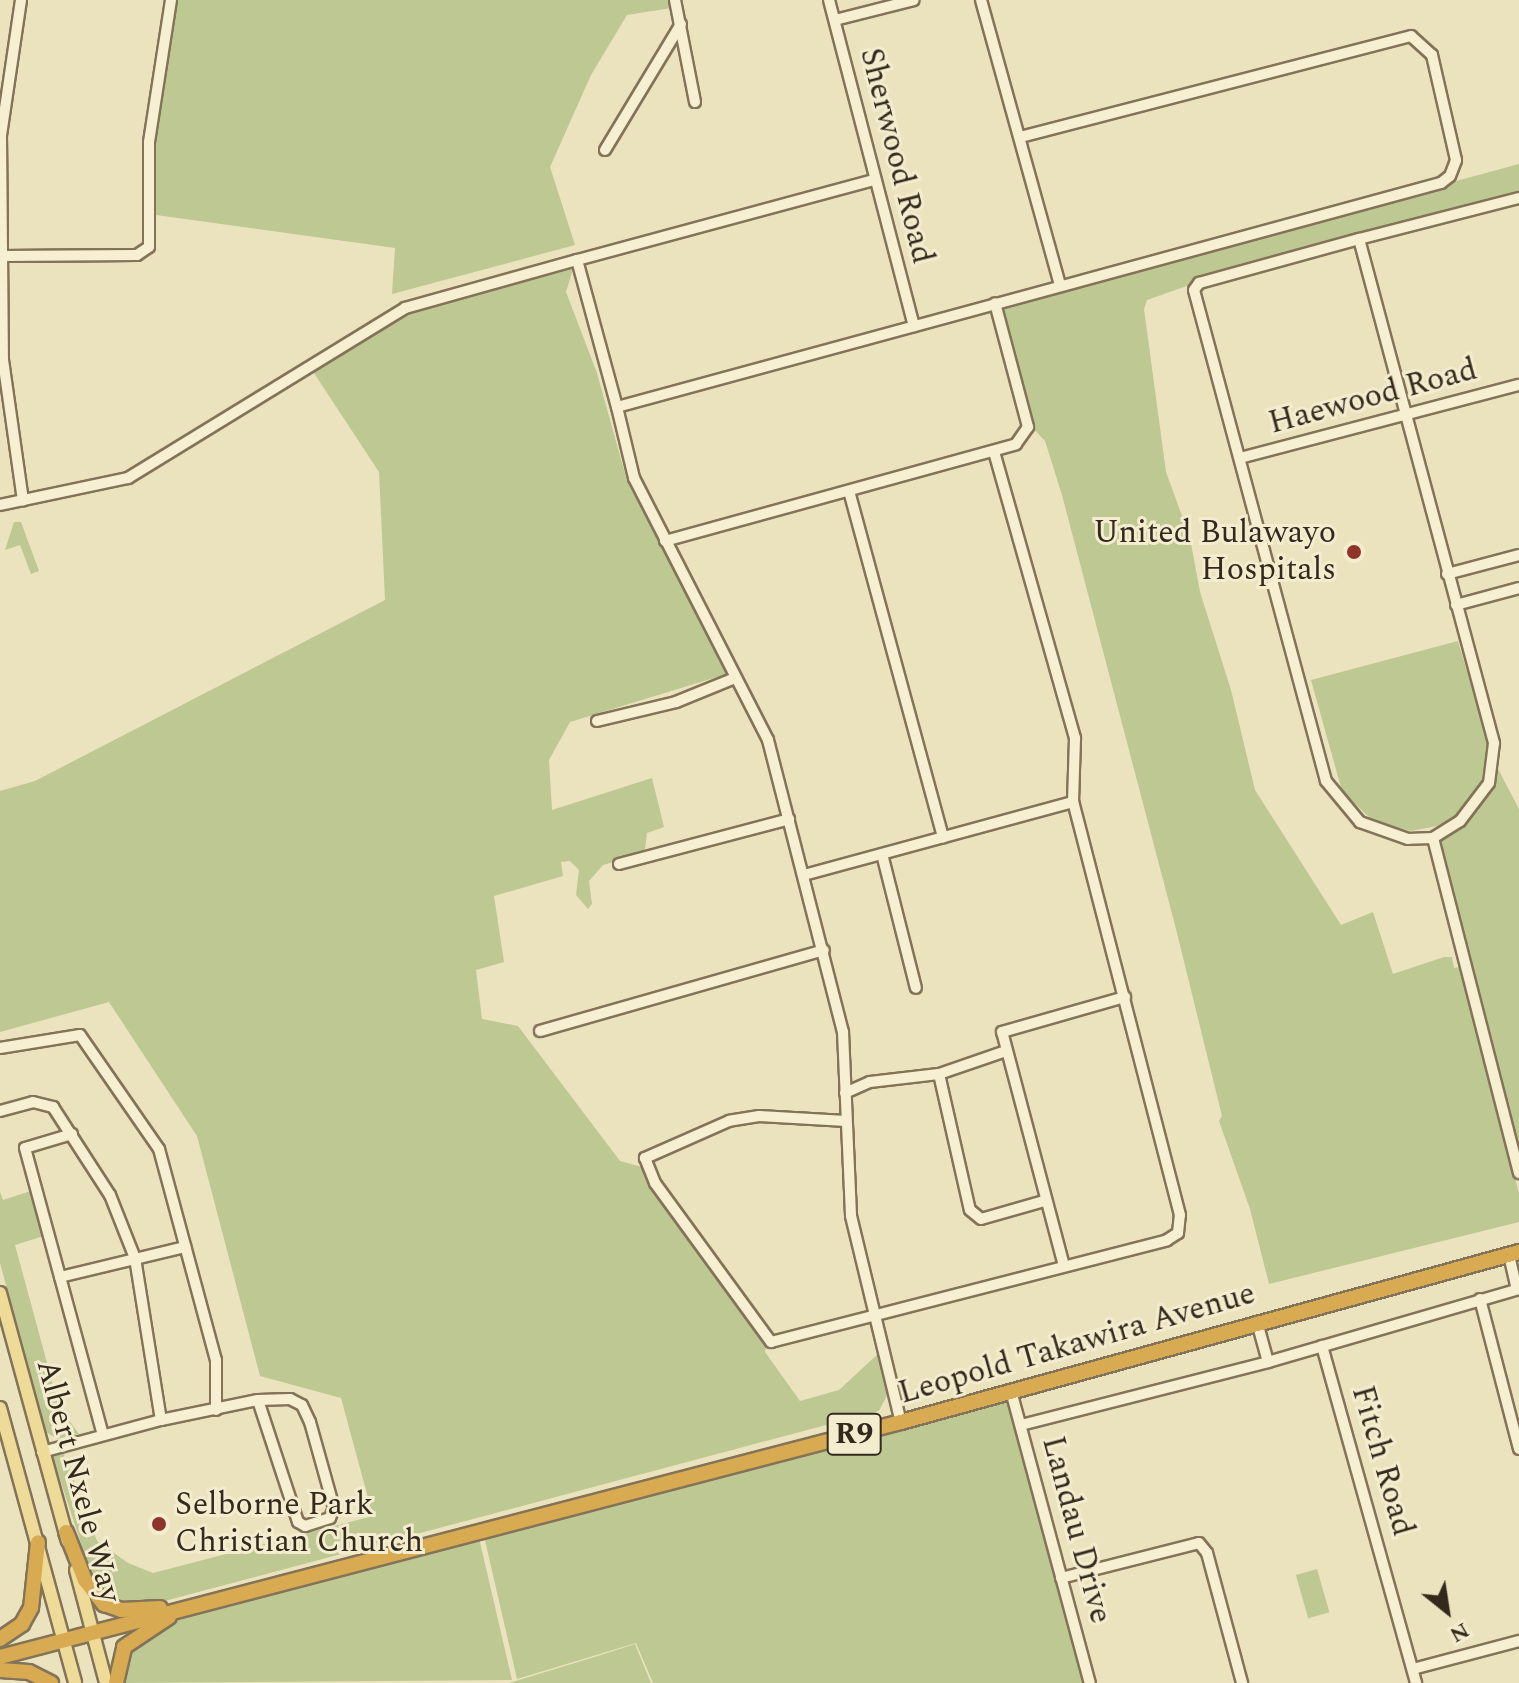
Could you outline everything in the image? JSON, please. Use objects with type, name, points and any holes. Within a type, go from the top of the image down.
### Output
[{"type":"highway","name":"Leopold Takawira Avenue","points":[[0,1657],[901,1422],[1514,1253]]},
{"type":"highway","points":[[66,1532],[85,1580],[104,1604],[121,1610],[187,1607]]},
{"type":"highway","points":[[0,1639],[22,1624],[31,1608],[38,1542]]},
{"type":"highway","points":[[116,1683],[118,1657],[132,1638],[187,1607]]},
{"type":"highway","points":[[0,1670],[29,1672],[51,1683]]},
{"type":"main road","name":"Albert Nxele Way","points":[[0,1293],[106,1683]]},
{"type":"main road","name":"Albert Nxele Way","points":[[0,1408],[75,1683]]},
{"type":"street","points":[[21,0],[1,135],[1,360],[23,501]]},
{"type":"street","points":[[2,256],[137,255],[149,247],[149,142],[171,0]]},
{"type":"street","points":[[675,0],[695,102]]},
{"type":"street","name":"Sherwood Road","points":[[829,0],[914,326]]},
{"type":"street","points":[[835,20],[914,0]]},
{"type":"street","points":[[981,0],[1060,285]]},
{"type":"street","points":[[605,150],[681,24]]},
{"type":"street","points":[[617,407],[1441,183],[1450,176],[1456,160],[1432,55],[1423,42],[1406,36],[1021,137]]},
{"type":"street","points":[[0,505],[112,483],[142,471],[405,308],[874,180]]},
{"type":"street","points":[[1359,239],[1404,417],[1494,743],[1494,764],[1475,806],[1433,838],[1408,839],[1360,822],[1326,781],[1195,286],[1359,239],[1519,198]]},
{"type":"street","points":[[577,260],[634,478],[766,734],[843,1032],[851,1216],[901,1422]]},
{"type":"street","points":[[665,541],[1016,444],[1028,427],[995,303]]},
{"type":"street","name":"Haewood Road","points":[[1240,458],[1519,385]]},
{"type":"street","points":[[846,1121],[759,1116],[729,1121],[663,1146],[644,1161],[767,1341],[776,1344],[874,1319],[1167,1240],[1178,1233],[1181,1222],[1073,802],[1075,738],[994,451]]},
{"type":"street","points":[[849,491],[943,837]]},
{"type":"street","points":[[1447,574],[1519,555]]},
{"type":"street","points":[[1456,605],[1519,588]]},
{"type":"street","points":[[597,721],[676,702],[735,678]]},
{"type":"street","points":[[804,875],[1073,802]]},
{"type":"street","points":[[619,864],[789,819]]},
{"type":"street","points":[[1433,838],[1519,1173]]},
{"type":"street","points":[[882,854],[916,988]]},
{"type":"street","points":[[540,1031],[824,950]]},
{"type":"street","points":[[1064,1266],[1003,1052],[1002,1032],[1010,1026],[1125,997]]},
{"type":"street","points":[[0,1048],[82,1037],[159,1149],[216,1360],[216,1410]]},
{"type":"street","points":[[845,1093],[870,1082],[939,1074],[1003,1052]]},
{"type":"street","points":[[939,1074],[972,1215],[981,1219],[1044,1201]]},
{"type":"street","points":[[844,1077],[870,1082]]},
{"type":"street","points":[[1,1110],[48,1103],[72,1134],[110,1195],[135,1258],[161,1420]]},
{"type":"street","points":[[72,1134],[25,1148],[103,1435]]},
{"type":"street","points":[[60,1277],[185,1247]]},
{"type":"street","points":[[1021,1425],[1268,1362],[1518,1289],[1514,1253]]},
{"type":"street","points":[[1480,1299],[1519,1449]]},
{"type":"street","points":[[1257,1322],[1268,1362]]},
{"type":"street","name":"Fitch Road","points":[[1322,1346],[1416,1683]]},
{"type":"street","name":"Landau Drive","points":[[1011,1391],[1090,1683]]},
{"type":"street","points":[[42,1452],[161,1420],[258,1400],[290,1399],[304,1407],[334,1508],[330,1518],[305,1526],[298,1522],[258,1400]]},
{"type":"street","points":[[1061,1578],[1199,1543],[1207,1553],[1242,1683]]},
{"type":"street","points":[[1413,1669],[1519,1641]]},
{"type":"green space","points":[[177,0],[669,0],[671,8],[627,15],[591,75],[550,167],[575,245],[392,294],[395,248],[156,215],[154,142]]},
{"type":"green space","points":[[1519,164],[1519,195],[1198,282],[1147,300],[1144,309],[1166,472],[1190,538],[1200,592],[1231,690],[1255,790],[1341,925],[1373,912],[1393,974],[1444,957],[1452,957],[1454,968],[1460,967],[1519,1193],[1519,1222],[1269,1284],[1250,1209],[1219,1121],[1222,1116],[1176,929],[1062,495],[1045,441],[1030,425],[999,305]]},
{"type":"green space","points":[[573,269],[566,292],[597,373],[627,481],[730,673],[570,722],[549,760],[552,810],[652,778],[664,827],[647,833],[645,849],[635,856],[603,865],[589,881],[592,904],[588,909],[576,895],[579,870],[570,861],[561,862],[563,876],[494,896],[504,962],[476,970],[482,1019],[518,1026],[620,1161],[642,1167],[767,1342],[765,1352],[800,1401],[839,1390],[879,1353],[888,1393],[879,1411],[157,1603],[120,1606],[97,1592],[51,1452],[62,1449],[97,1541],[128,1563],[153,1573],[373,1516],[341,1398],[260,1376],[197,1136],[109,1002],[0,1032],[0,791],[35,781],[385,600],[379,472],[312,370],[410,312]]},
{"type":"green space","points":[[14,522],[21,522],[39,571],[31,574],[20,545],[5,550]]},
{"type":"green space","points":[[1458,641],[1488,741],[1486,768],[1477,793],[1460,813],[1437,826],[1411,831],[1374,822],[1342,791],[1311,680]]},
{"type":"green space","points":[[1496,765],[1519,809],[1519,1164],[1438,838],[1462,823]]},
{"type":"green space","points":[[34,1190],[47,1235],[15,1245],[59,1407],[79,1434],[57,1439],[46,1432],[0,1263],[0,1192],[3,1200]]},
{"type":"green space","points":[[1007,1398],[1085,1683],[653,1683],[636,1643],[517,1679],[484,1536]]},
{"type":"green space","points":[[479,1538],[512,1680],[123,1683],[122,1659],[135,1642],[190,1614]]},
{"type":"green space","points":[[1317,1569],[1329,1612],[1308,1618],[1296,1575]]},
{"type":"green space","points":[[635,1644],[651,1683],[509,1683],[601,1655]]},
{"type":"place","name":"United Bulawayo Hospitals","points":[[1354,552]]},
{"type":"place","name":"Selborne Park Christian Church","points":[[159,1524]]}]
